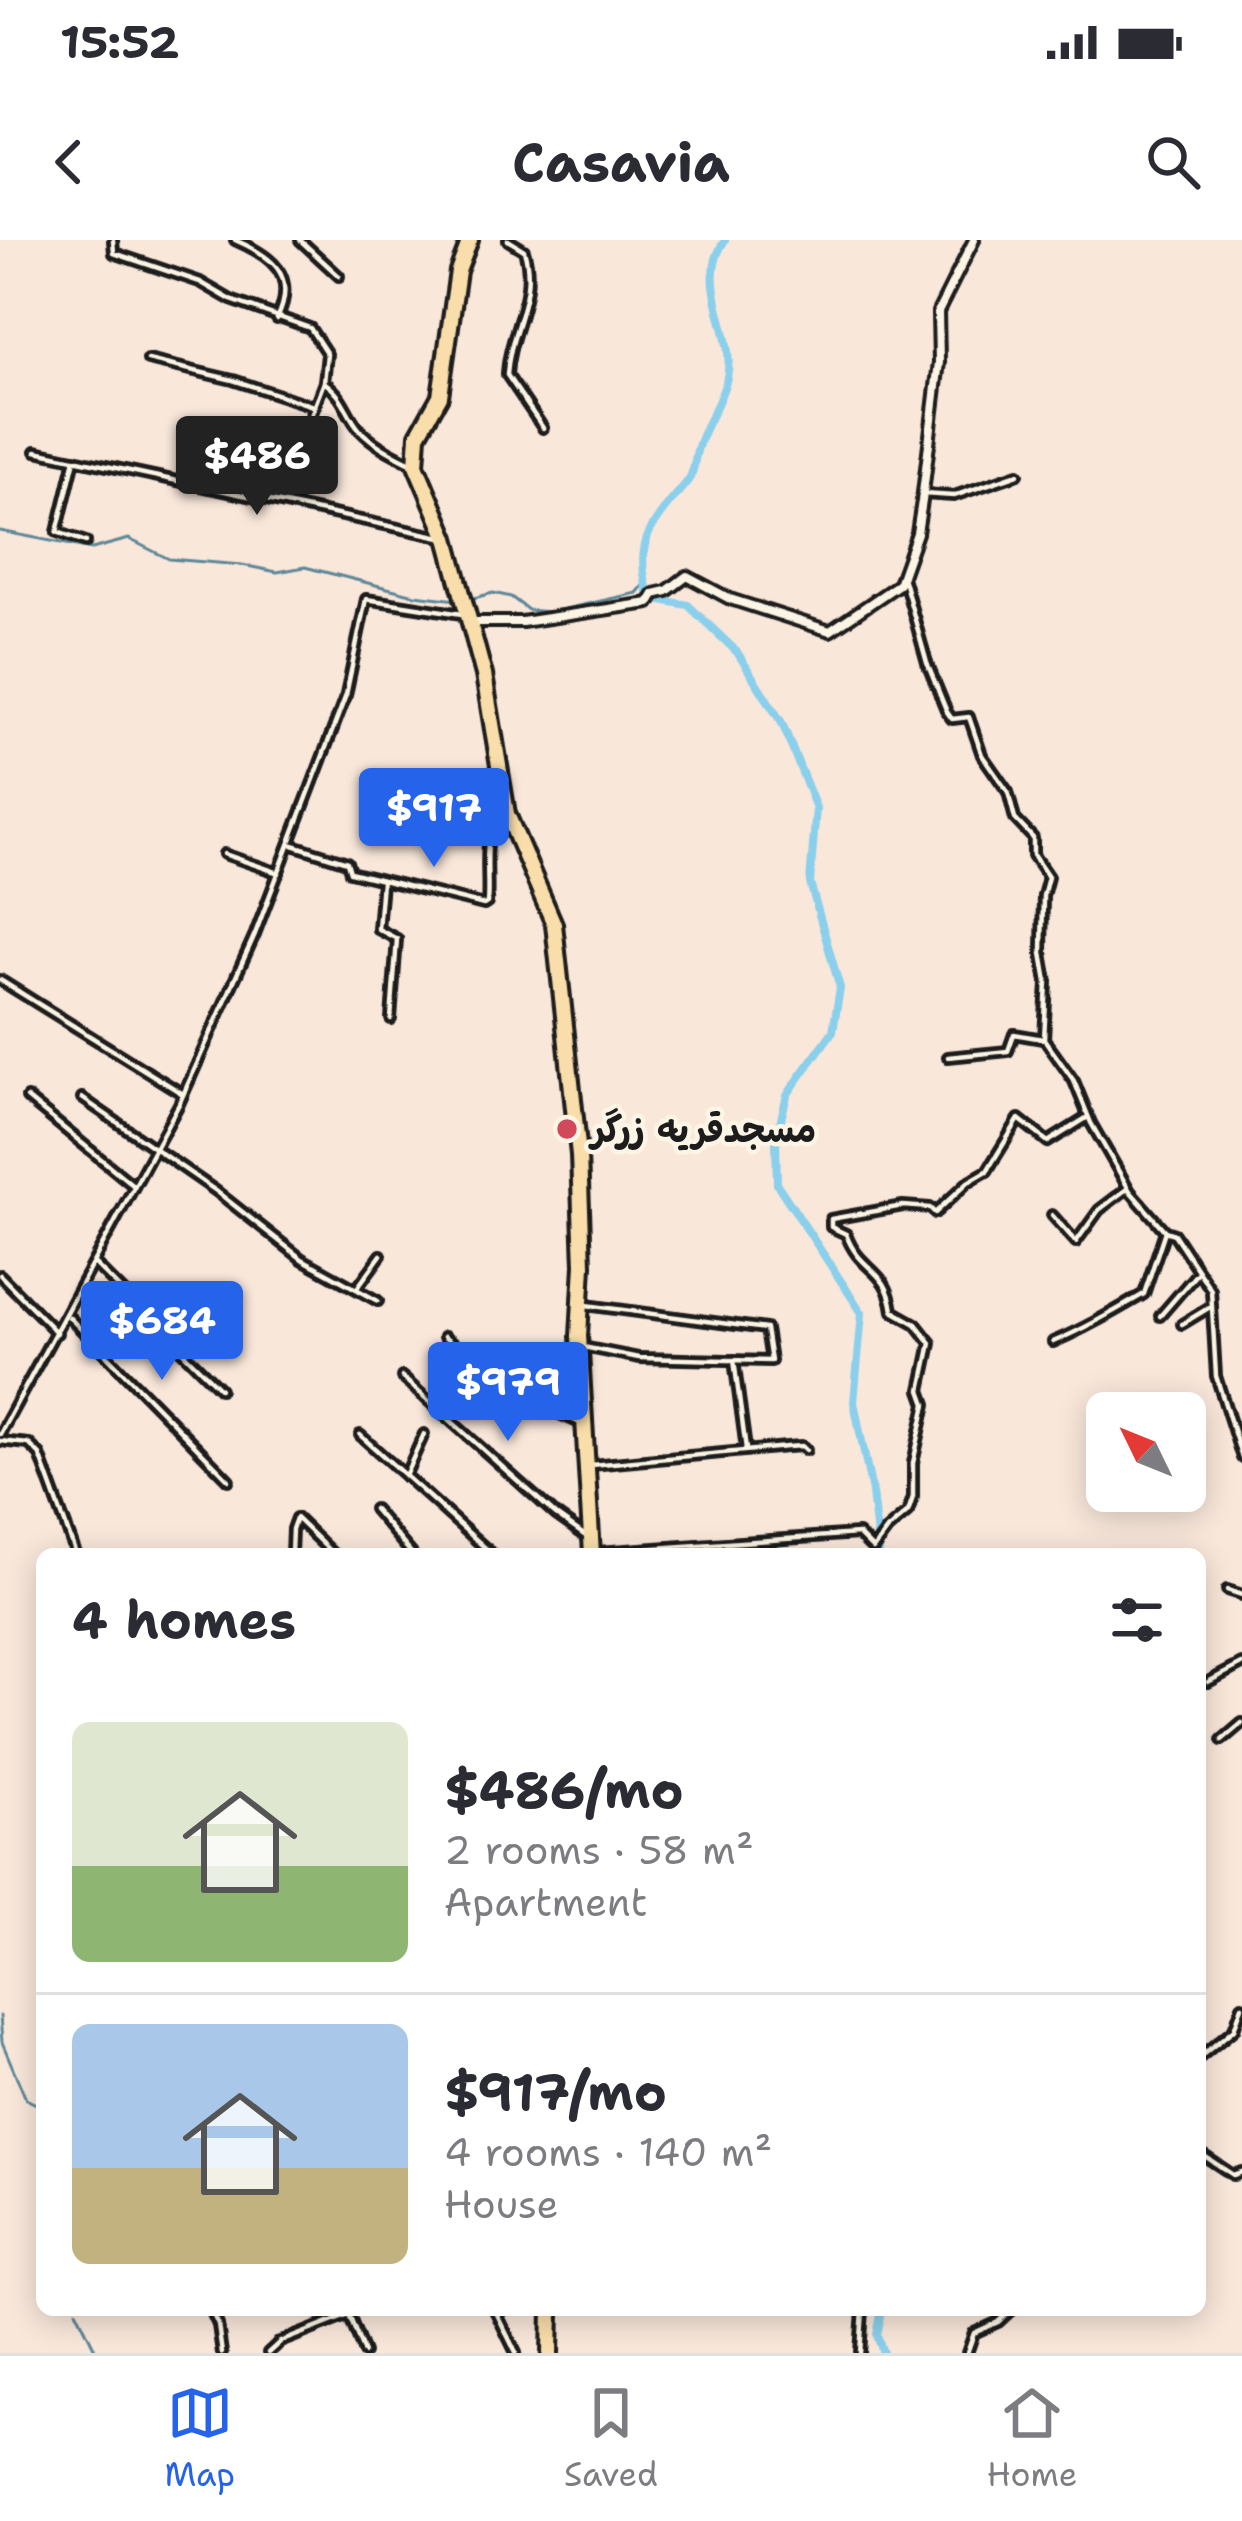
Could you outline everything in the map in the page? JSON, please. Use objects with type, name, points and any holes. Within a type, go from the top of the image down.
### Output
[{"type":"highway","points":[[470,240],[458,271],[440,396],[418,435],[416,465],[447,538],[484,675],[507,814],[554,924],[579,1155],[580,1346],[592,1548]]},
{"type":"highway","points":[[550,2353],[551,2316]]},
{"type":"street","points":[[113,240],[114,254],[200,282],[231,300],[315,332],[327,354],[324,382],[302,442]]},
{"type":"street","points":[[236,240],[275,261],[285,296],[277,319]]},
{"type":"street","points":[[300,240],[339,276]]},
{"type":"street","points":[[508,240],[524,250],[529,269],[528,298],[507,375],[543,428]]},
{"type":"street","points":[[74,1548],[40,1455],[29,1444],[0,1438],[183,1094],[279,873],[346,695],[367,598],[467,618],[522,622],[651,599],[687,576],[730,599],[830,631],[899,584],[917,533],[923,494],[939,362],[938,312],[974,240]]},
{"type":"street","points":[[148,360],[313,406]]},
{"type":"street","points":[[324,382],[349,406],[358,428],[390,453],[416,465]]},
{"type":"street","points":[[36,452],[447,538]]},
{"type":"street","points":[[75,459],[57,532],[86,542]]},
{"type":"street","points":[[923,494],[954,496],[1018,474]]},
{"type":"street","points":[[902,573],[927,663],[947,712],[952,719],[970,717],[982,755],[1008,792],[1015,819],[1033,838],[1033,855],[1048,877],[1043,896],[1044,1039],[1074,1081],[1088,1117],[1128,1188],[1165,1231],[1174,1234],[1211,1290],[1216,1376],[1242,1458]]},
{"type":"street","points":[[290,844],[347,862],[350,872],[382,882],[486,905],[490,865],[486,845],[494,821],[507,814]]},
{"type":"street","points":[[224,854],[279,873]]},
{"type":"street","points":[[382,882],[378,928],[397,939],[391,1018]]},
{"type":"street","points":[[0,980],[183,1094]]},
{"type":"street","points":[[948,1057],[1007,1052],[1014,1034],[1044,1039]]},
{"type":"street","points":[[27,1098],[135,1186]]},
{"type":"street","points":[[82,1098],[217,1191],[302,1259],[378,1301]]},
{"type":"street","points":[[874,1548],[908,1512],[913,1497],[913,1462],[926,1404],[921,1390],[931,1343],[916,1324],[893,1311],[887,1283],[856,1258],[846,1234],[831,1227],[831,1220],[903,1206],[930,1208],[935,1213],[968,1182],[987,1172],[1019,1118],[1048,1142],[1088,1117]]},
{"type":"street","points":[[1052,1215],[1076,1241],[1099,1210],[1128,1188]]},
{"type":"street","points":[[1053,1342],[1078,1335],[1086,1325],[1144,1294],[1165,1231]]},
{"type":"street","points":[[357,1288],[381,1255]]},
{"type":"street","points":[[94,1263],[220,1389]]},
{"type":"street","points":[[1160,1316],[1198,1272]]},
{"type":"street","points":[[0,1275],[57,1333]]},
{"type":"street","points":[[580,1304],[766,1329],[771,1361],[639,1358],[580,1346]]},
{"type":"street","points":[[1182,1324],[1210,1307]]},
{"type":"street","points":[[67,1315],[229,1480]]},
{"type":"street","points":[[444,1337],[518,1396],[584,1424]]},
{"type":"street","points":[[734,1360],[746,1452]]},
{"type":"street","points":[[402,1378],[591,1548]]},
{"type":"street","points":[[405,1476],[424,1434]]},
{"type":"street","points":[[361,1436],[485,1548]]},
{"type":"street","points":[[586,1466],[802,1446],[806,1450]]},
{"type":"street","points":[[374,1509],[406,1548]]},
{"type":"street","points":[[291,1548],[296,1518],[327,1548]]},
{"type":"street","points":[[610,1548],[858,1534],[872,1548]]},
{"type":"street","points":[[1227,1590],[1242,1595]]},
{"type":"street","points":[[1208,1682],[1242,1664]]},
{"type":"street","points":[[1222,1740],[1242,1723]]},
{"type":"street","points":[[1206,2052],[1234,2029],[1242,2006]]},
{"type":"street","points":[[1206,2157],[1233,2175],[1242,2171]]},
{"type":"street","points":[[214,2316],[222,2353]]},
{"type":"street","points":[[268,2353],[280,2342],[339,2316]]},
{"type":"street","points":[[350,2316],[364,2353]]},
{"type":"street","points":[[497,2316],[516,2353]]},
{"type":"street","points":[[860,2353],[863,2316]]},
{"type":"street","points":[[967,2353],[974,2333],[1004,2316]]},
{"type":"waterway","points":[[725,240],[714,274],[727,342],[727,377],[690,478],[655,522],[643,562],[650,598],[688,605],[737,652],[782,723],[816,808],[810,883],[840,988],[833,1031],[787,1095],[776,1139],[777,1184],[862,1313],[854,1402],[878,1548]]},
{"type":"waterway","points":[[0,531],[92,549],[129,539],[169,559],[277,572],[305,567],[415,595],[457,600]]},
{"type":"waterway","points":[[466,600],[493,593],[511,597],[528,610],[551,612],[637,593],[645,583]]},
{"type":"waterway","points":[[0,2016],[2,2042],[26,2099],[36,2104]]},
{"type":"waterway","points":[[79,2316],[97,2353]]},
{"type":"waterway","points":[[881,2316],[877,2335],[883,2353]]},
{"type":"place","name":"مسجدقریه زرگر","points":[[567,1129]]}]
